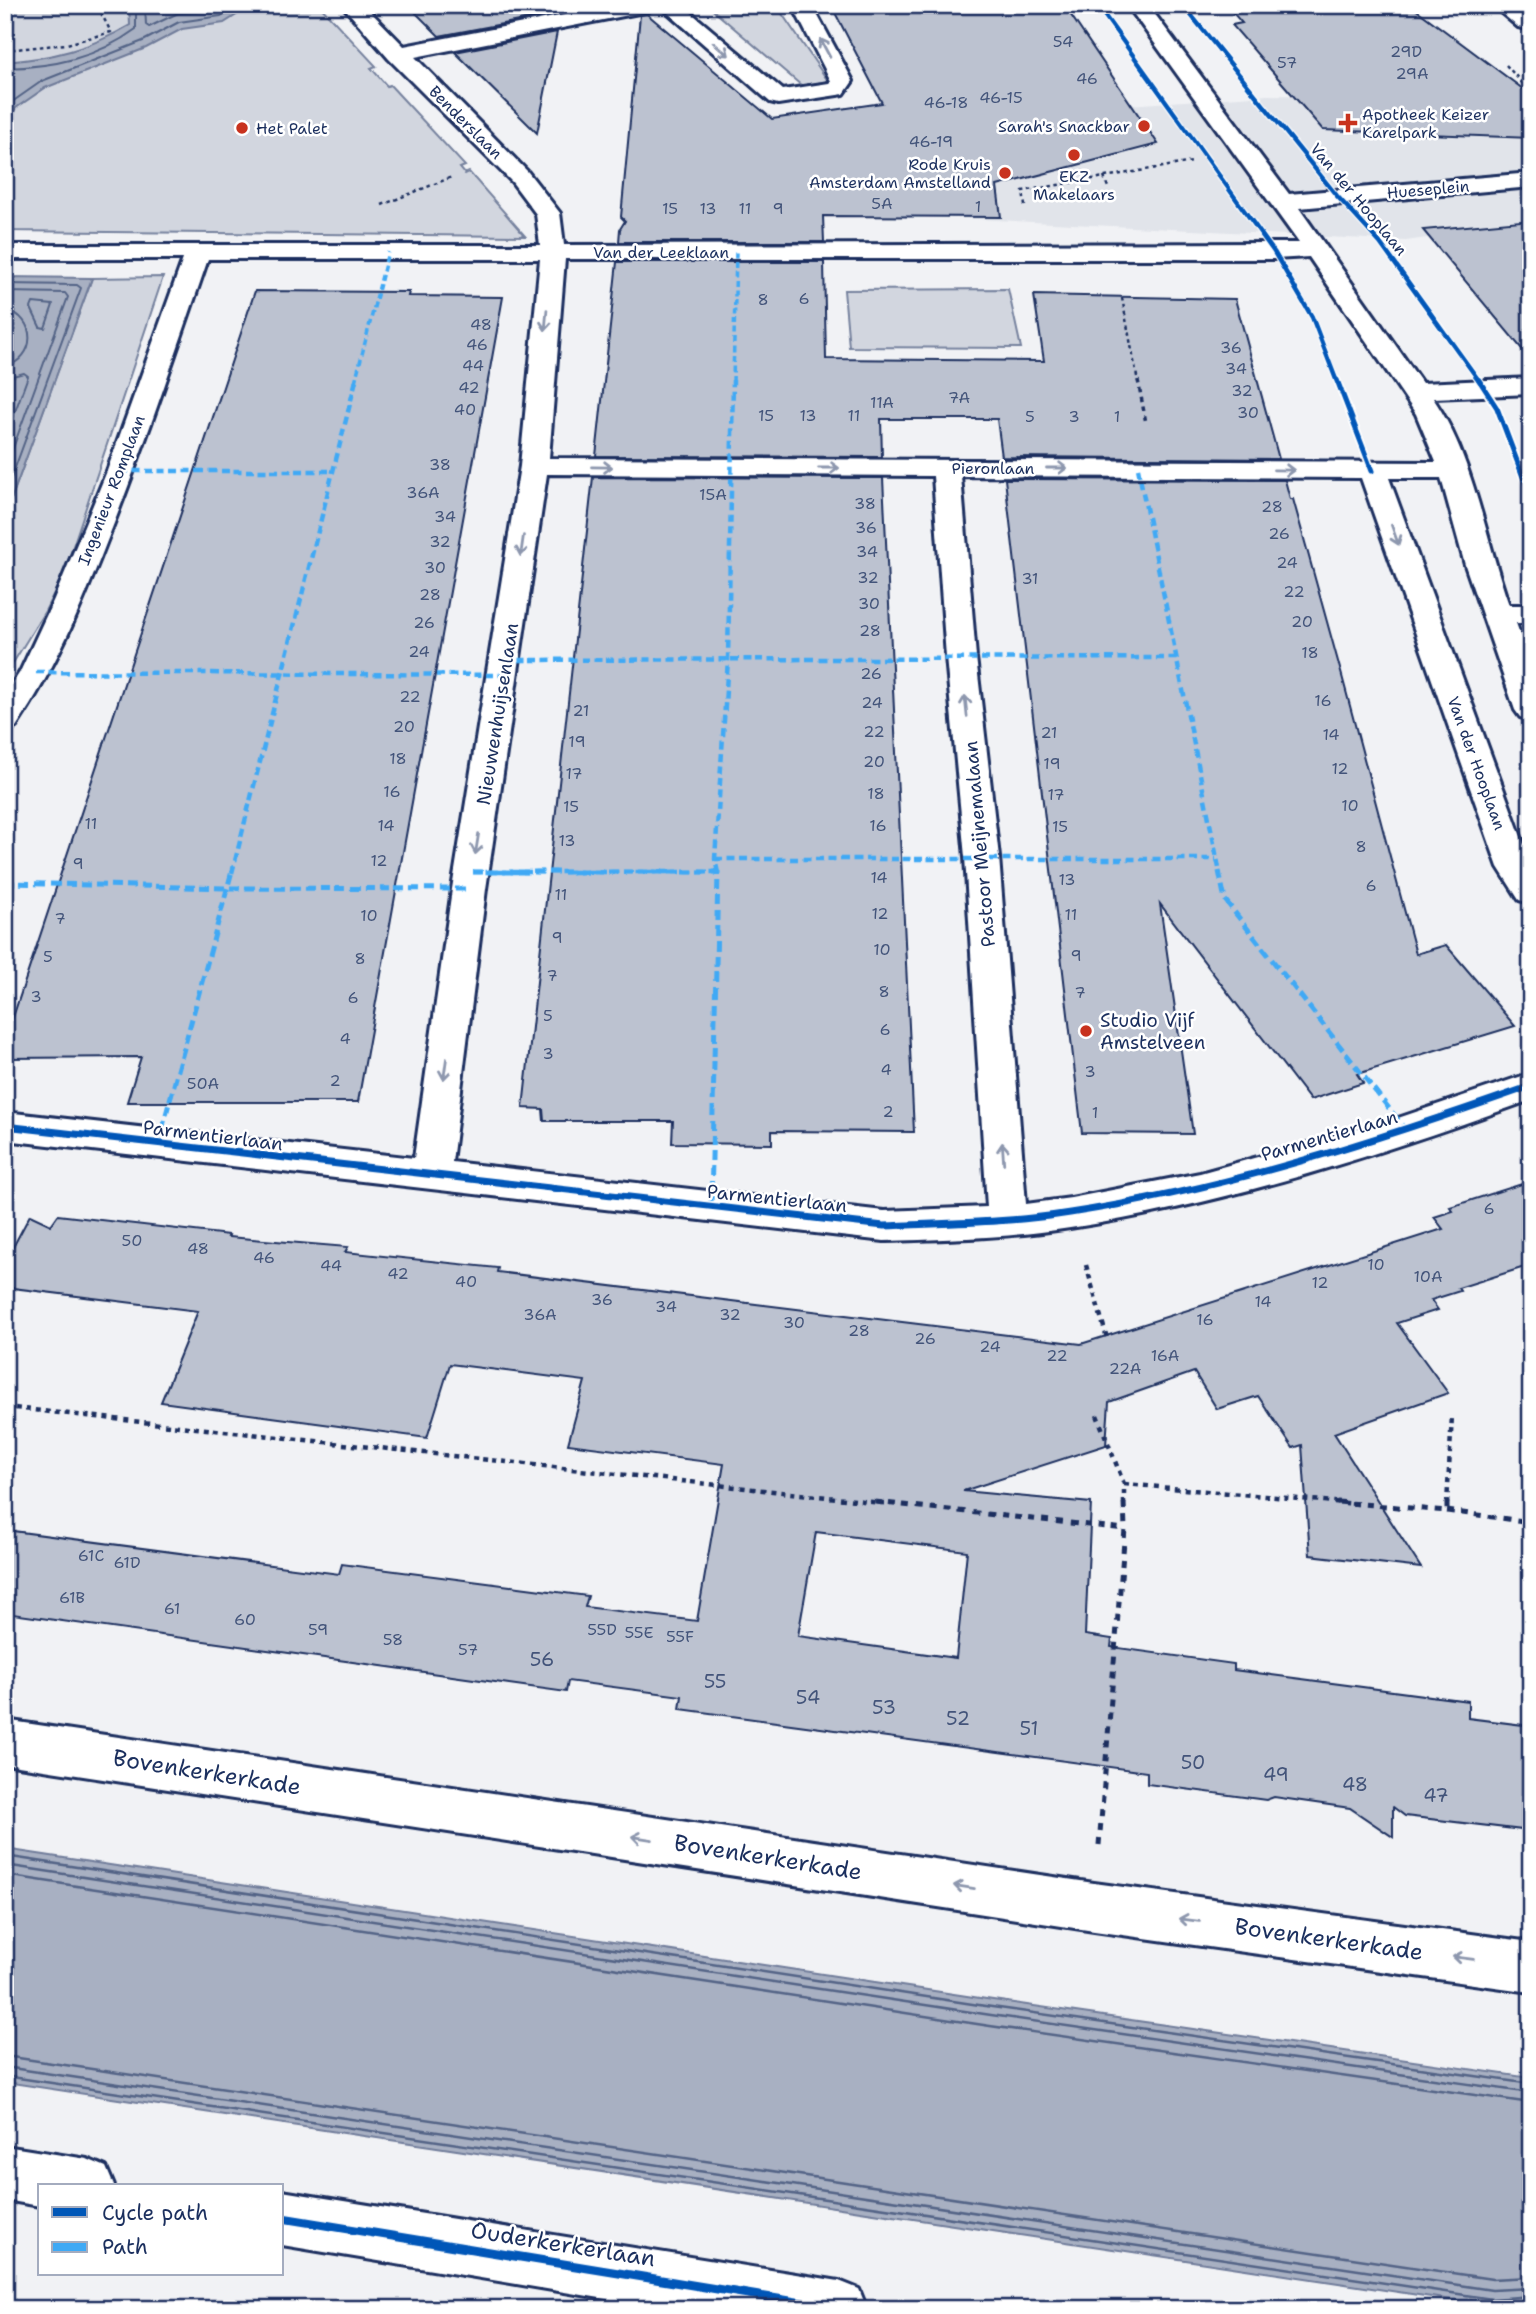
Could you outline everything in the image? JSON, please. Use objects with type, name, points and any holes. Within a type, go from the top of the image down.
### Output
[{"type":"street","name":"Benderslaan","points":[[352,5],[397,54],[501,157],[534,195],[548,213],[552,252]]},
{"type":"street","points":[[397,54],[649,5]]},
{"type":"street","points":[[669,5],[778,97],[836,89],[842,81],[802,5]]},
{"type":"street","points":[[1137,5],[1317,249],[1430,414],[1453,470],[1496,614],[1531,710]]},
{"type":"street","points":[[1502,5],[1525,23],[1531,24]]},
{"type":"street","name":"Hueseplein","points":[[1283,202],[1531,180]]},
{"type":"street","name":"Van der Leeklaan","points":[[5,251],[1274,252],[1317,249]]},
{"type":"street","name":"Ingenieur Romplaan","points":[[5,720],[36,672],[69,599],[121,471],[198,252]]},
{"type":"street","name":"Nieuwenhuijsenlaan","points":[[431,1175],[469,889],[534,466],[552,252]]},
{"type":"street","points":[[1415,391],[1531,386]]},
{"type":"street","name":"Pieronlaan","points":[[534,466],[1453,470]]},
{"type":"street","name":"Pastoor Meijnemalaan","points":[[946,468],[961,657],[982,857],[1008,1221]]},
{"type":"street","name":"Van der Hooplaan","points":[[1372,471],[1515,867],[1531,892]]},
{"type":"street","points":[[1496,614],[1531,614]]},
{"type":"street","name":"Parmentierlaan","points":[[5,1126],[884,1226],[1008,1221],[1071,1213],[1200,1188],[1406,1130],[1531,1086]]},
{"type":"street","name":"Bovenkerkerkade","points":[[5,1742],[1094,1907],[1531,1967]]},
{"type":"street","points":[[5,2173],[74,2184]]},
{"type":"street","name":"Ouderkerkerlaan","points":[[284,2218],[839,2309]]},
{"type":"path","points":[[5,50],[67,44],[111,32],[103,15],[102,5]]},
{"type":"path","points":[[1104,177],[1109,190]]},
{"type":"path","points":[[1114,252],[1155,468]]},
{"type":"path","points":[[1071,1213],[1107,1338]]},
{"type":"path","points":[[5,1407],[1125,1530]]},
{"type":"path","points":[[1094,1907],[1125,1530],[1124,1484],[1097,1415]]},
{"type":"path","points":[[1447,1511],[1452,1416]]},
{"type":"path","points":[[1124,1484],[1447,1511],[1531,1522]]},
{"type":"shaded area","points":[[5,5],[319,5],[376,66],[371,68],[387,86],[390,85],[465,166],[460,168],[465,174],[469,172],[525,236],[5,231]]},
{"type":"shaded area","points":[[707,5],[776,5],[828,81],[802,86]]},
{"type":"shaded area","points":[[1267,95],[1496,98],[1531,140],[1531,223],[1406,241],[936,217],[917,157],[1073,109]]},
{"type":"shaded area","points":[[163,277],[64,573],[45,611],[5,676],[5,516],[92,278]]},
{"type":"shaded area","points":[[1008,289],[1021,348],[849,347],[844,290]]},
{"type":"water","points":[[129,5],[249,7],[224,23],[182,29],[146,48],[45,88],[16,108],[5,125],[5,62],[55,55],[100,40],[130,25]]},
{"type":"water","points":[[5,277],[92,278],[5,516],[5,359],[14,329],[5,323]]},
{"type":"water","points":[[5,1849],[993,2000],[1531,2078],[1531,2303],[1491,2306],[5,2082]]},
{"type":"building","points":[[408,5],[562,5],[561,13],[439,36]]},
{"type":"building","points":[[831,5],[1064,5],[1158,144],[997,186],[1001,217],[823,216],[824,242],[619,242],[620,229],[625,221],[621,217],[640,15],[647,14],[772,119],[882,103]]},
{"type":"building","points":[[1226,5],[1410,5],[1531,95],[1531,138],[1323,130],[1232,25],[1242,23]]},
{"type":"building","points":[[557,32],[537,133],[455,52]]},
{"type":"building","points":[[1531,220],[1531,360],[1423,230]]},
{"type":"building","points":[[617,262],[824,262],[826,359],[1044,361],[1034,295],[1235,299],[1279,459],[1002,457],[997,419],[881,419],[882,457],[596,456]]},
{"type":"building","points":[[255,291],[409,292],[408,296],[503,297],[358,1102],[127,1102],[141,1057],[5,1058],[5,1041]]},
{"type":"building","points":[[593,477],[883,478],[914,1132],[772,1131],[772,1144],[672,1143],[673,1121],[544,1121],[543,1109],[523,1108]]},
{"type":"building","points":[[1005,479],[1285,480],[1290,499],[1293,499],[1342,676],[1416,954],[1446,945],[1515,1026],[1357,1074],[1363,1083],[1310,1100],[1160,904],[1193,1134],[1082,1133]]},
{"type":"building","points":[[1531,1181],[1531,1265],[1458,1288],[1460,1291],[1431,1300],[1438,1310],[1397,1323],[1448,1393],[1334,1433],[1421,1568],[1310,1555],[1302,1445],[1293,1448],[1258,1396],[1217,1409],[1194,1372],[1109,1402],[1106,1445],[963,1491],[1091,1503],[1085,1635],[1112,1639],[1111,1647],[1234,1664],[1234,1670],[1468,1701],[1468,1718],[1531,1726],[1531,1831],[1405,1816],[1393,1807],[1393,1837],[1350,1808],[1147,1784],[1147,1772],[680,1709],[682,1696],[568,1681],[566,1692],[5,1613],[5,1530],[339,1574],[342,1564],[588,1596],[585,1607],[697,1621],[724,1464],[568,1444],[585,1381],[450,1364],[427,1438],[161,1402],[198,1311],[5,1287],[5,1262],[30,1215],[51,1225],[58,1215],[229,1235],[228,1237],[348,1247],[345,1252],[498,1268],[497,1272],[1081,1344],[1443,1229],[1434,1217],[1453,1211],[1450,1207]],"holes":[[[816,1532],[967,1551],[956,1658],[798,1636]]]},
{"type":"marked path","points":[[158,1144],[228,888],[388,252]]},
{"type":"marked path","points":[[711,1206],[718,872],[715,859],[728,659],[736,252]]},
{"type":"marked path","points":[[1138,468],[1225,900],[1406,1130]]},
{"type":"marked path","points":[[121,471],[335,471]]},
{"type":"marked path","points":[[506,660],[1177,658]]},
{"type":"marked path","points":[[36,672],[504,675]]},
{"type":"marked path","points":[[715,859],[1216,859]]},
{"type":"marked path","points":[[473,872],[718,872]]},
{"type":"marked path","points":[[5,883],[228,888],[469,889]]},
{"type":"cycle path","points":[[1097,5],[1274,252],[1312,317],[1372,471]]},
{"type":"cycle path","points":[[1183,5],[1337,196],[1380,243],[1465,360],[1497,408],[1531,498]]},
{"type":"cycle path","points":[[5,1126],[884,1226],[1008,1221],[1071,1213],[1200,1188],[1406,1130],[1531,1086]]},
{"type":"cycle path","points":[[284,2218],[839,2309]]},
{"type":"place","name":"Apotheek Keizer Karelpark","points":[[1348,123]]},
{"type":"place","name":"Sarah's Snackbar","points":[[1144,126]]},
{"type":"place","name":"Het Palet","points":[[242,128]]},
{"type":"place","name":"EKZ Makelaars","points":[[1074,155]]},
{"type":"place","name":"Rode Kruis Amsterdam Amstelland","points":[[1005,173]]},
{"type":"place","name":"Studio Vijf Amstelveen","points":[[1086,1031]]}]
